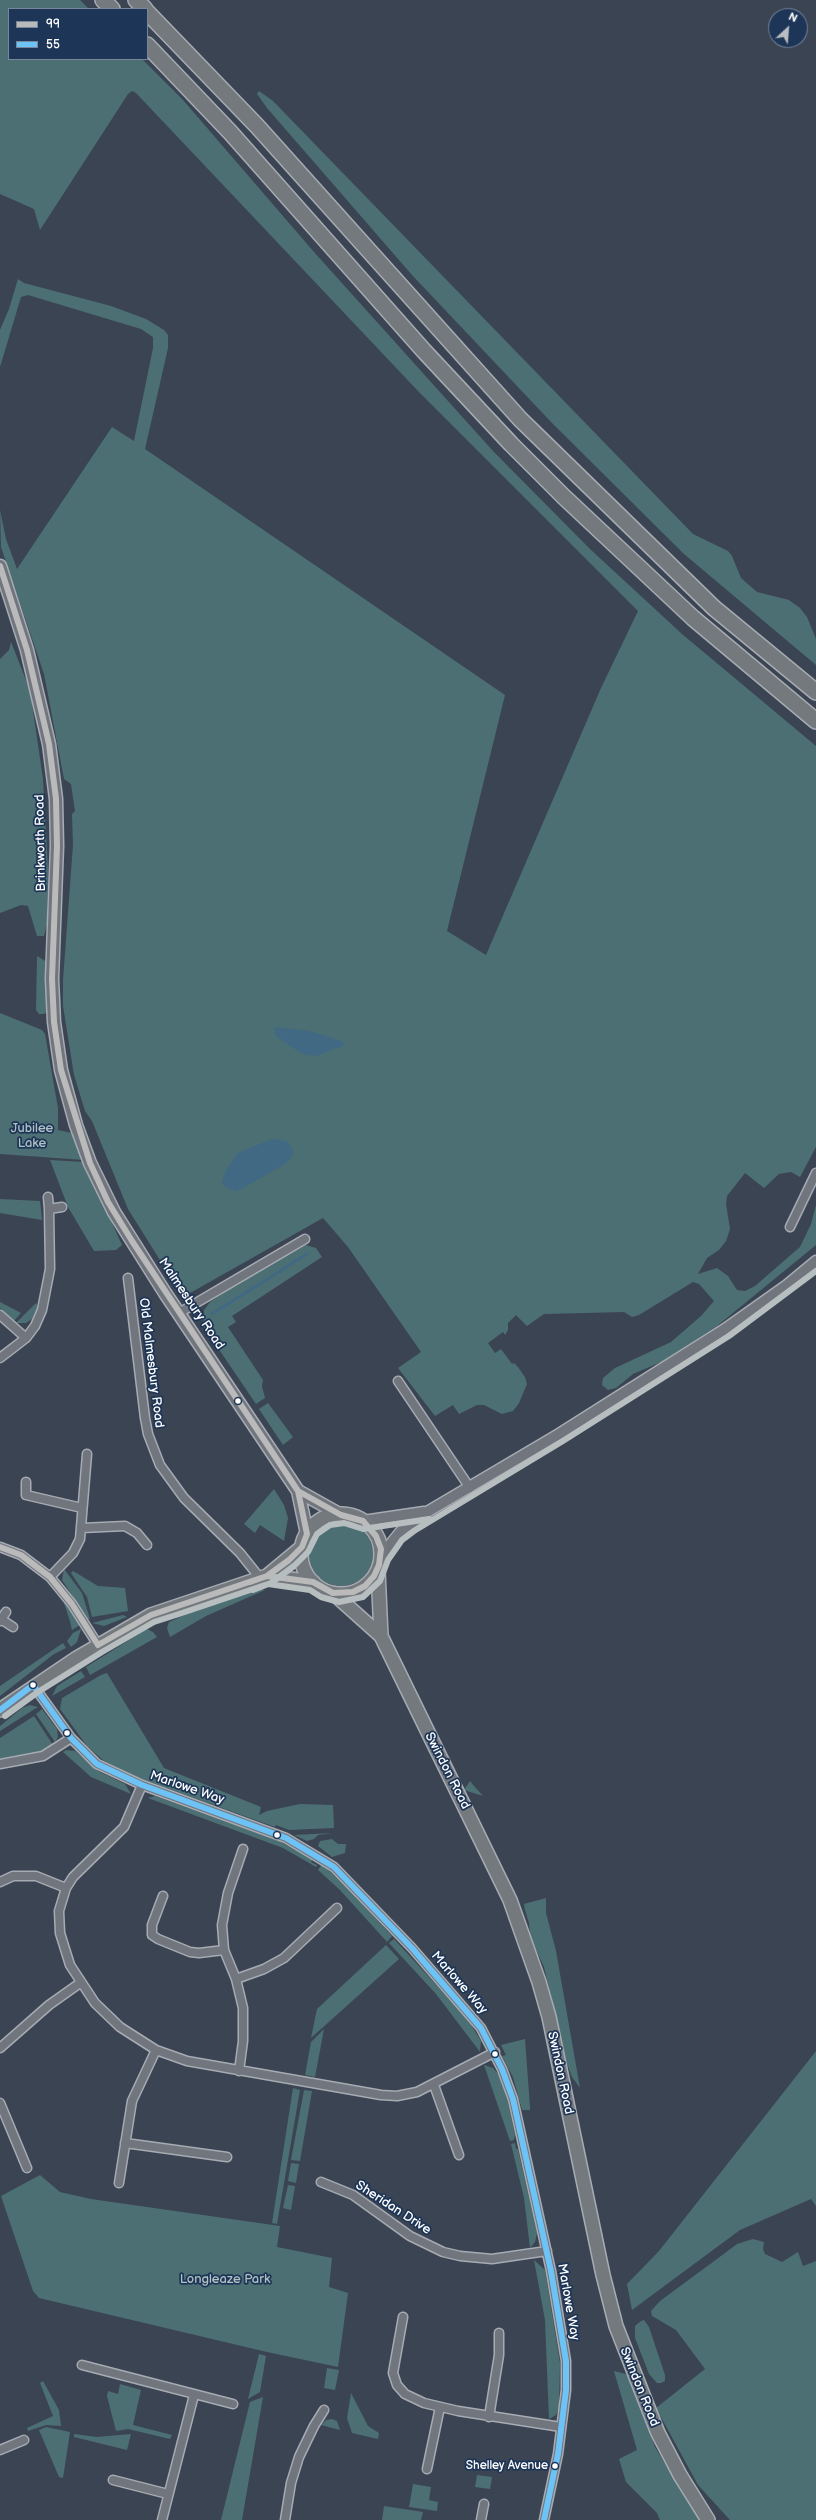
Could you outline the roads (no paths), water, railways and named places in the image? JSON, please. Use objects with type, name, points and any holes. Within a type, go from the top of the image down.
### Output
[{"type":"highway","points":[[103,0],[111,8]]},
{"type":"highway","points":[[136,0],[143,8]]},
{"type":"highway","points":[[148,13],[257,126],[520,419],[714,608],[816,692]]},
{"type":"highway","points":[[148,46],[230,132],[424,351],[516,450],[693,618],[816,721]]},
{"type":"main road","name":"Brinkworth Road","points":[[0,566],[29,657],[49,744],[56,799],[57,846],[52,979],[54,1022],[61,1070],[76,1125]]},
{"type":"main road","name":"Malmesbury Road","points":[[76,1125],[90,1163],[108,1202],[179,1313],[298,1491]]},
{"type":"main road","points":[[263,1577],[313,1582],[333,1593],[346,1594],[359,1590],[370,1581],[378,1570],[381,1556],[376,1536],[363,1521],[341,1515],[298,1491]]},
{"type":"main road","points":[[298,1491],[307,1534]]},
{"type":"main road","points":[[313,1582],[303,1566],[302,1548],[307,1534],[321,1520],[341,1515]]},
{"type":"main road","points":[[0,1710],[33,1685],[98,1645],[152,1615],[263,1577],[302,1548]]},
{"type":"main road","name":"Swindon Road","points":[[378,1570],[381,1636]]},
{"type":"main road","name":"Swindon Road","points":[[333,1593],[381,1636],[492,1860],[517,1918],[540,1982],[549,2017],[602,2275],[616,2326],[658,2433],[680,2475],[708,2520]]},
{"type":"street","points":[[790,1227],[816,1173]]},
{"type":"street","points":[[0,1358],[26,1338],[35,1326],[42,1310],[47,1286],[50,1256],[48,1197]]},
{"type":"street","points":[[49,1209],[62,1207]]},
{"type":"street","points":[[179,1313],[305,1239]]},
{"type":"street","points":[[381,1556],[402,1530],[427,1512],[470,1488],[725,1329],[787,1285],[816,1261]]},
{"type":"street","name":"Old Malmesbury Road","points":[[128,1278],[145,1418],[148,1434],[160,1465],[184,1498],[263,1577]]},
{"type":"street","points":[[0,1315],[26,1338]]},
{"type":"street","points":[[398,1381],[470,1488]]},
{"type":"street","points":[[50,1577],[73,1553],[80,1539],[87,1454]]},
{"type":"street","points":[[26,1482],[26,1495],[82,1508]]},
{"type":"street","points":[[363,1521],[427,1512]]},
{"type":"street","points":[[82,1528],[125,1526],[137,1533],[146,1545]]},
{"type":"street","points":[[0,1546],[21,1555],[50,1577],[72,1604],[98,1645]]},
{"type":"street","points":[[2,1617],[13,1627]]},
{"type":"street","name":"Marlowe Way","points":[[33,1685],[71,1738],[97,1764],[142,1785],[286,1838],[334,1867],[473,2016],[495,2052],[513,2099],[547,2251],[566,2361],[566,2390],[561,2427],[544,2520]]},
{"type":"street","points":[[0,1764],[43,1756],[71,1738]]},
{"type":"street","points":[[142,1785],[124,1827],[108,1846],[81,1868],[66,1888],[59,1911],[60,1933],[70,1965],[80,1983],[108,2017],[133,2036],[156,2050],[187,2062],[381,2095],[408,2094],[434,2085],[495,2052]]},
{"type":"street","points":[[239,2071],[244,2020],[236,1979],[224,1950],[223,1915],[243,1849]]},
{"type":"street","points":[[0,1882],[13,1876],[36,1876],[66,1888]]},
{"type":"street","points":[[163,1896],[152,1925],[152,1935],[158,1939],[190,1952],[199,1953],[224,1950]]},
{"type":"street","points":[[236,1979],[264,1969],[284,1958],[337,1908]]},
{"type":"street","points":[[0,2048],[49,2005],[80,1983]]},
{"type":"street","points":[[119,2183],[132,2101],[156,2050]]},
{"type":"street","points":[[434,2085],[459,2155]]},
{"type":"street","points":[[0,2103],[27,2168]]},
{"type":"street","points":[[125,2143],[227,2157]]},
{"type":"street","name":"Sheridan Drive","points":[[321,2182],[353,2195],[410,2236],[443,2252],[460,2256],[492,2259],[547,2251]]},
{"type":"street","points":[[403,2317],[394,2373],[395,2379],[405,2394],[440,2407],[489,2417],[561,2427]]},
{"type":"street","points":[[489,2417],[499,2355],[499,2333]]},
{"type":"street","points":[[82,2365],[233,2404]]},
{"type":"street","points":[[162,2520],[194,2395]]},
{"type":"street","points":[[426,2469],[440,2407]]},
{"type":"street","points":[[285,2520],[291,2483],[299,2457],[314,2426],[324,2410]]},
{"type":"street","points":[[1,2447],[24,2440]]},
{"type":"street","points":[[113,2480],[168,2494]]},
{"type":"street","points":[[481,2520],[484,2504]]},
{"type":"water","points":[[276,1027],[309,1031],[342,1041],[345,1045],[316,1056],[302,1054],[276,1036],[274,1029]]},
{"type":"water","points":[[272,1139],[286,1141],[292,1148],[293,1155],[285,1164],[236,1191],[226,1187],[222,1183],[226,1170],[238,1153]]},
{"type":"waterway","points":[[212,1314],[307,1254]]},
{"type":"place","name":"Shelley Avenue","points":[[555,2466]]},
{"type":"park label","name":"Jubilee Lake","points":[[32,1136]]},
{"type":"park label","name":"Longleaze Park","points":[[225,2280]]}]
